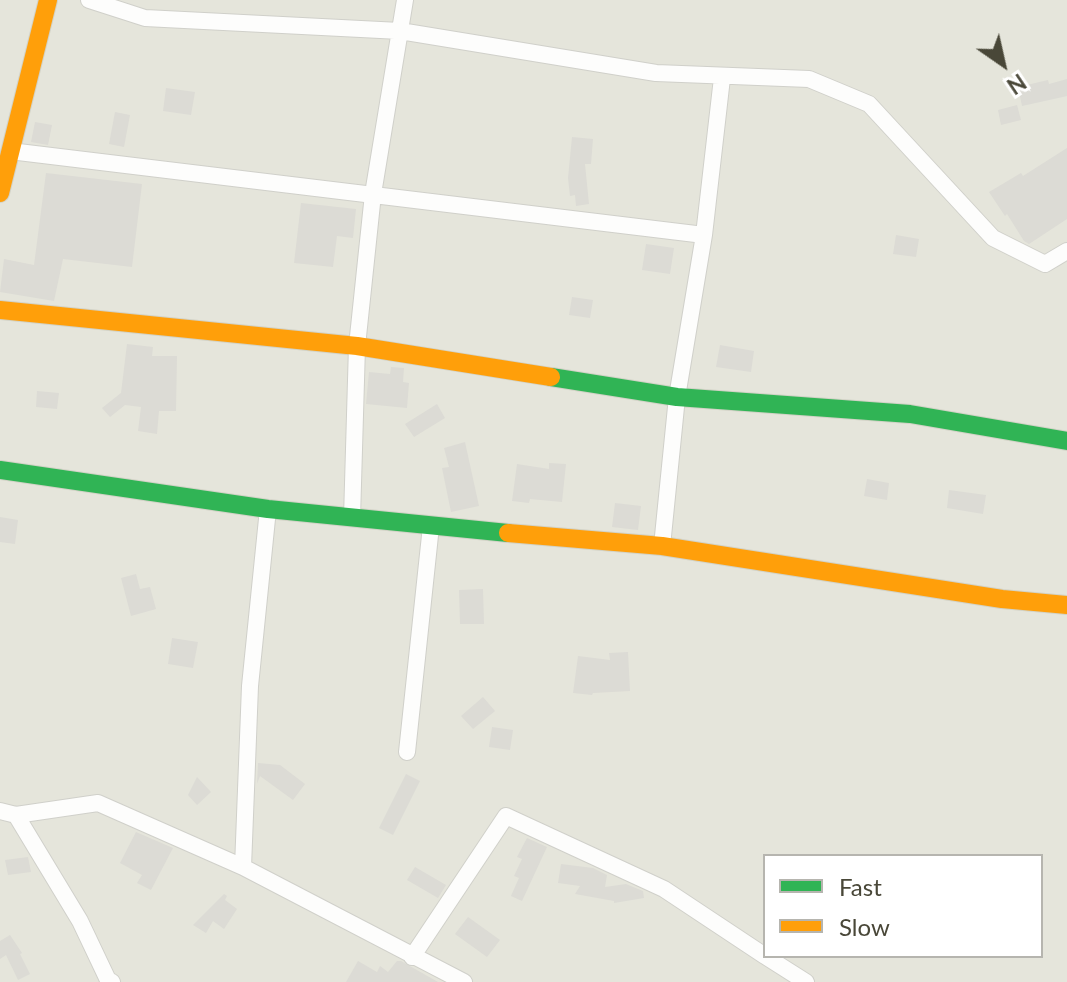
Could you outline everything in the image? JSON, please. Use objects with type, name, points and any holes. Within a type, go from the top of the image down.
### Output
[{"type":"street","points":[[0,193],[48,0]]},
{"type":"street","points":[[89,0],[145,18],[400,31],[656,73],[722,78],[809,79],[869,104],[993,238],[1045,264],[1067,251]]},
{"type":"street","points":[[352,518],[357,346],[373,194],[405,0]]},
{"type":"street","points":[[662,546],[677,397],[704,235],[722,78]]},
{"type":"street","points":[[10,151],[704,235]]},
{"type":"street","points":[[0,310],[357,346],[677,397],[910,414],[1067,441]]},
{"type":"street","points":[[0,470],[268,509],[662,546],[1002,599],[1067,605]]},
{"type":"street","points":[[243,867],[250,686],[268,509]]},
{"type":"street","points":[[407,752],[431,526]]},
{"type":"street","points":[[112,982],[108,980],[80,921],[8,813],[98,803],[243,867],[464,982]]},
{"type":"street","points":[[412,957],[506,816],[664,889],[763,955]]},
{"type":"street","points":[[768,958],[800,981]]},
{"type":"shaded area","points":[[0,0],[1067,0],[1067,982],[0,982]]},
{"type":"building","points":[[1067,79],[1067,96],[1022,106],[1018,87]]},
{"type":"building","points":[[166,88],[195,92],[191,115],[163,111]]},
{"type":"building","points":[[1017,105],[1021,120],[1001,125],[998,110]]},
{"type":"building","points":[[115,112],[130,115],[124,147],[109,144]]},
{"type":"building","points":[[35,122],[52,125],[48,145],[31,142]]},
{"type":"building","points":[[572,137],[593,139],[591,164],[585,164],[589,204],[576,206],[575,195],[570,196],[568,178]]},
{"type":"building","points":[[1067,148],[1067,219],[1029,244],[989,192],[1021,173],[1023,176]]},
{"type":"building","points":[[46,173],[142,184],[132,267],[63,259],[54,301],[0,292],[4,259],[34,265]]},
{"type":"building","points":[[301,203],[356,209],[353,238],[337,236],[333,267],[294,263]]},
{"type":"building","points":[[896,235],[919,239],[916,257],[893,254]]},
{"type":"building","points":[[646,244],[674,248],[670,274],[642,270]]},
{"type":"building","points":[[572,297],[593,300],[590,318],[569,315]]},
{"type":"building","points":[[127,344],[153,347],[152,356],[177,356],[176,411],[159,411],[157,434],[138,431],[141,407],[125,405],[110,417],[102,408],[121,393]]},
{"type":"building","points":[[720,345],[754,351],[751,372],[716,367]]},
{"type":"building","points":[[391,367],[404,368],[403,382],[409,383],[407,408],[366,404],[369,372],[390,374]]},
{"type":"building","points":[[37,391],[59,393],[57,409],[36,407]]},
{"type":"building","points":[[437,404],[445,418],[414,437],[405,424]]},
{"type":"building","points":[[465,442],[479,506],[451,512],[442,468],[449,467],[444,448]]},
{"type":"building","points":[[549,463],[566,464],[562,502],[512,501],[517,464],[549,469]]},
{"type":"building","points":[[867,479],[889,483],[887,500],[864,496]]},
{"type":"building","points":[[949,490],[986,495],[983,514],[947,508]]},
{"type":"building","points":[[615,503],[641,506],[638,530],[612,527]]},
{"type":"building","points":[[0,517],[18,520],[15,544],[0,542]]},
{"type":"building","points":[[136,574],[140,589],[150,587],[156,609],[131,616],[121,578]]},
{"type":"building","points":[[483,589],[484,624],[460,624],[459,590]]},
{"type":"building","points":[[172,638],[198,642],[193,668],[168,664]]},
{"type":"building","points":[[628,652],[630,691],[592,695],[573,693],[578,656],[610,660],[609,653]]},
{"type":"building","points":[[483,697],[495,711],[473,729],[461,716]]},
{"type":"building","points":[[492,727],[513,730],[510,750],[489,747]]},
{"type":"building","points":[[258,763],[280,765],[305,784],[293,800],[260,776],[257,784]]},
{"type":"building","points":[[406,774],[420,781],[393,835],[379,828]]},
{"type":"building","points":[[197,777],[211,792],[197,805],[188,795]]},
{"type":"building","points":[[136,832],[173,848],[151,890],[137,883],[142,875],[120,863]]},
{"type":"building","points":[[527,838],[547,847],[522,901],[511,896],[519,878],[514,876],[522,859],[517,857]]},
{"type":"building","points":[[28,857],[31,872],[8,875],[5,860]]},
{"type":"building","points":[[561,864],[593,868],[607,875],[605,887],[626,884],[643,891],[644,898],[614,903],[575,894],[580,886],[558,883]]},
{"type":"building","points":[[415,867],[446,885],[438,898],[407,880]]},
{"type":"building","points":[[224,894],[227,896],[225,900],[237,909],[224,929],[213,921],[206,933],[193,925]]},
{"type":"building","points":[[468,917],[500,940],[487,957],[455,934]]},
{"type":"building","points":[[10,935],[22,953],[30,974],[18,980],[6,955],[0,959],[0,941]]},
{"type":"building","points":[[358,961],[377,972],[380,966],[388,972],[397,961],[401,961],[438,982],[346,982]]},
{"type":"traffic: fast","points":[[551,377],[677,397],[910,414],[1067,441]]},
{"type":"traffic: fast","points":[[0,470],[268,509],[508,533]]},
{"type":"traffic: slow","points":[[0,193],[48,0]]},
{"type":"traffic: slow","points":[[0,310],[357,346],[551,377]]},
{"type":"traffic: slow","points":[[508,533],[662,546],[1002,599],[1067,605]]}]
